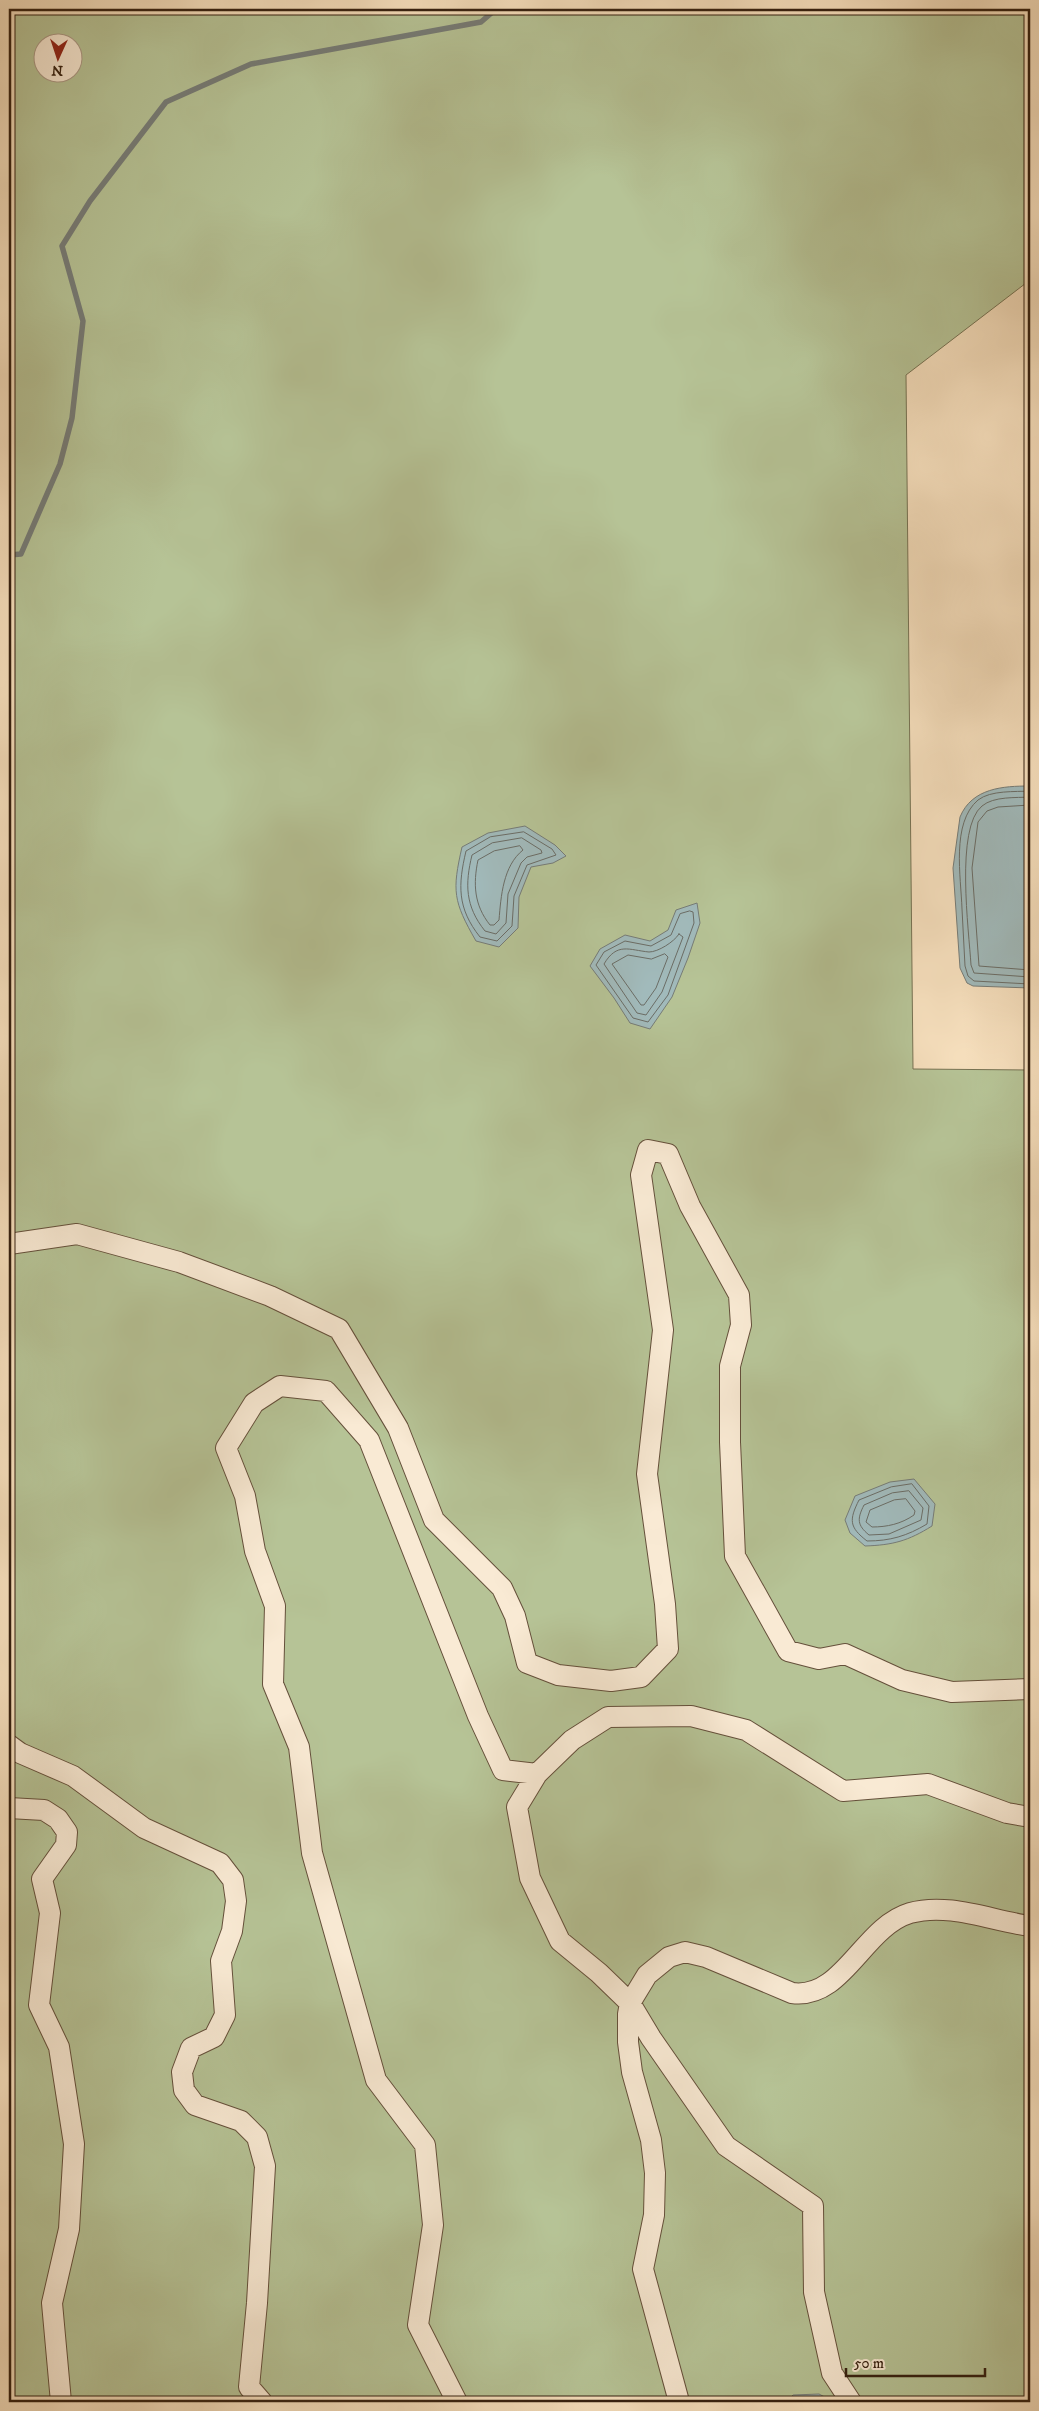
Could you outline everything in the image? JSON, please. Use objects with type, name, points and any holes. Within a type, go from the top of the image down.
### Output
[{"type":"lane","points":[[9,1244],[77,1234],[179,1262],[270,1296],[339,1329],[398,1428],[434,1520],[502,1588],[515,1616],[528,1663],[558,1675],[611,1681],[640,1677],[668,1649],[665,1604],[647,1474],[663,1330],[641,1175],[648,1150],[668,1154],[690,1206],[739,1295],[741,1325],[730,1366],[730,1442],[735,1556],[788,1651],[819,1659],[845,1654],[902,1680],[952,1692],[1030,1688]]},
{"type":"lane","points":[[456,2402],[418,2325],[433,2225],[426,2145],[376,2080],[312,1853],[299,1747],[273,1684],[275,1606],[255,1551],[246,1496],[226,1448],[254,1403],[280,1386],[326,1391],[369,1440],[478,1716],[503,1770],[537,1774]]},
{"type":"lane","points":[[851,2402],[832,2373],[814,2292],[813,2206],[726,2146],[651,2038],[630,2004],[599,1973],[560,1941],[530,1878],[517,1807],[537,1774],[572,1740],[608,1717],[692,1716],[746,1730],[843,1791],[928,1784],[1007,1813],[1030,1817]]},
{"type":"lane","points":[[9,1745],[20,1753],[73,1776],[144,1828],[220,1863],[233,1880],[236,1901],[232,1931],[221,1961],[225,2015],[214,2037],[190,2048],[182,2072],[184,2090],[195,2105],[241,2121],[257,2137],[265,2166],[257,2303],[249,2386],[262,2402]]},
{"type":"lane","points":[[9,1808],[44,1810],[58,1819],[67,1832],[66,1845],[42,1879],[50,1913],[39,2004],[59,2047],[74,2144],[69,2229],[52,2303],[61,2402]]},
{"type":"lane","points":[[677,2402],[678,2398],[643,2269],[654,2215],[655,2173],[651,2140],[632,2072],[628,2042],[628,2014],[630,2004],[647,1975],[669,1957],[686,1952],[706,1957],[792,1994],[806,1995],[820,1990],[834,1979],[882,1928],[893,1920],[911,1913],[943,1908],[1030,1926]]},
{"type":"green space","points":[[9,9],[1030,9],[1030,280],[906,375],[913,1069],[1030,1070],[1030,2402],[9,2402]]},
{"type":"water","points":[[1030,786],[1030,988],[973,986],[967,983],[960,968],[953,868],[960,817],[965,807],[980,794],[999,788]]},
{"type":"water","points":[[525,826],[555,845],[566,856],[553,863],[531,867],[519,897],[518,928],[499,947],[476,941],[463,916],[457,896],[457,875],[462,847],[488,833]]},
{"type":"water","points":[[697,903],[700,923],[672,997],[650,1029],[630,1023],[590,966],[600,949],[625,935],[650,941],[668,930],[676,910]]},
{"type":"water","points":[[914,1479],[935,1504],[932,1526],[908,1539],[865,1546],[850,1533],[845,1520],[855,1496],[890,1482]]},
{"type":"water","points":[[819,2394],[834,2402],[786,2402],[793,2395]]},
{"type":"waterway","points":[[9,555],[21,554],[60,464],[72,418],[83,321],[62,246],[90,201],[166,102],[251,64],[481,22],[496,9]]}]
